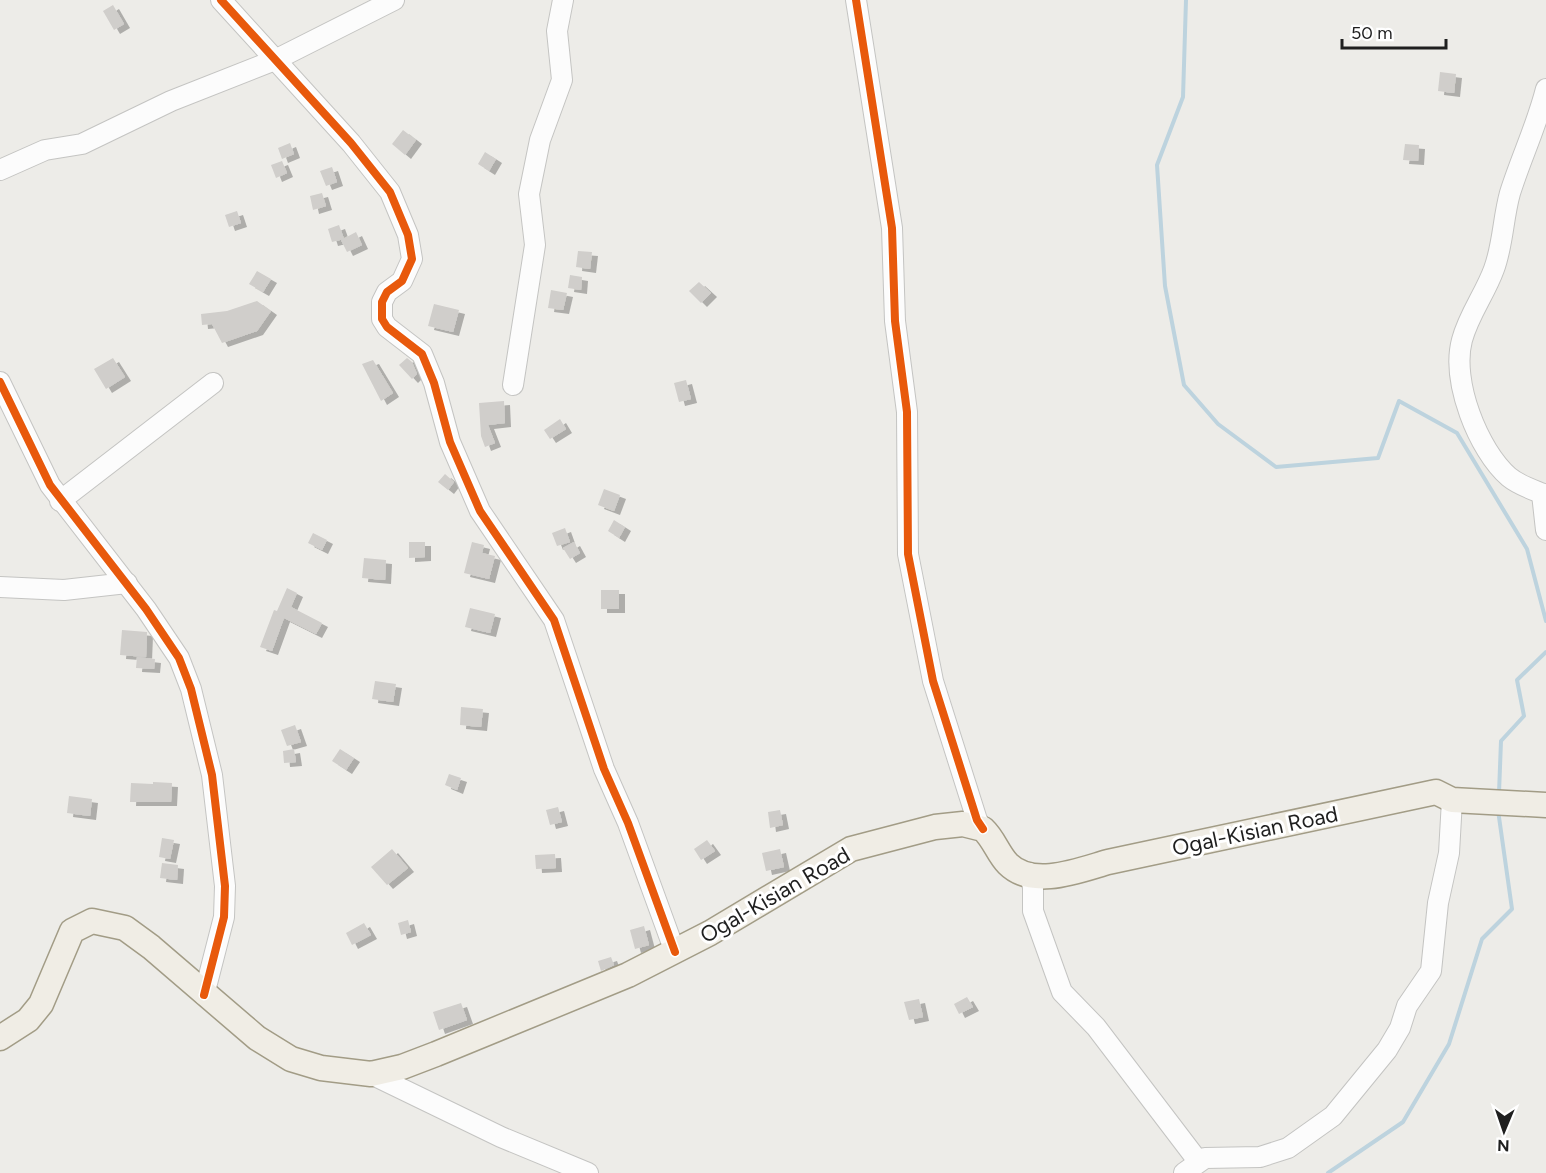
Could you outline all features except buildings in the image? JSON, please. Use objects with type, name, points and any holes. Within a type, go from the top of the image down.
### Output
[{"type":"main road","name":"Ogal-Kisian Road","points":[[0,1038],[28,1020],[40,1004],[72,931],[92,921],[125,928],[151,947],[204,995],[257,1038],[291,1059],[321,1068],[371,1074],[402,1067],[628,975],[675,952],[851,849],[935,827],[963,825],[983,829],[1008,864],[1020,872],[1060,875],[1108,862],[1245,835],[1436,792],[1452,800],[1546,805]]},
{"type":"street","points":[[221,0],[377,172],[390,192],[408,235],[412,260],[402,281],[387,292],[382,302],[382,318],[387,327],[422,354],[434,383],[450,442],[480,511],[554,620],[604,769],[628,823],[675,952]]},
{"type":"street","points":[[0,170],[45,150],[82,144],[171,101],[275,60],[394,0]]},
{"type":"street","points":[[513,385],[535,245],[529,194],[540,141],[562,80],[557,31],[563,0]]},
{"type":"street","points":[[856,0],[892,228],[895,321],[907,412],[908,554],[933,681],[977,820],[983,829]]},
{"type":"street","points":[[1546,90],[1509,196],[1494,268],[1470,316],[1461,342],[1459,366],[1464,395],[1480,436],[1495,463],[1511,478],[1544,494],[1546,530]]},
{"type":"street","points":[[0,382],[60,501],[127,583],[179,658],[202,726],[212,775],[225,886],[224,917],[204,995]]},
{"type":"street","points":[[60,501],[213,383]]},
{"type":"street","points":[[0,587],[64,590],[127,583]]},
{"type":"street","points":[[1029,873],[1033,887],[1033,911],[1062,992],[1096,1027],[1191,1167],[1210,1158],[1260,1157],[1288,1148],[1333,1116],[1387,1050],[1400,1028],[1407,1006],[1431,971],[1438,903],[1449,853],[1452,800]]},
{"type":"street","points":[[371,1074],[501,1137],[588,1173]]},
{"type":"waterway","points":[[1186,0],[1183,97],[1157,165],[1165,286],[1184,385],[1218,424],[1276,467],[1378,458],[1399,401],[1457,433],[1527,549],[1546,621]]},
{"type":"waterway","points":[[1499,793],[1501,741],[1524,716],[1517,680],[1546,652]]},
{"type":"waterway","points":[[1328,1173],[1403,1122],[1449,1044],[1482,939],[1512,909],[1498,810]]},
{"type":"cycle path","points":[[221,0],[351,143],[390,192],[408,235],[412,259],[402,281],[387,292],[382,302],[382,319],[387,327],[422,354],[434,383],[450,442],[480,511],[554,620],[604,769],[628,823],[675,952]]},
{"type":"cycle path","points":[[856,0],[892,228],[895,321],[907,412],[908,554],[933,681],[977,820],[983,829]]},
{"type":"cycle path","points":[[0,382],[50,485],[146,609],[179,658],[191,689],[212,775],[225,886],[224,917],[204,995]]}]
